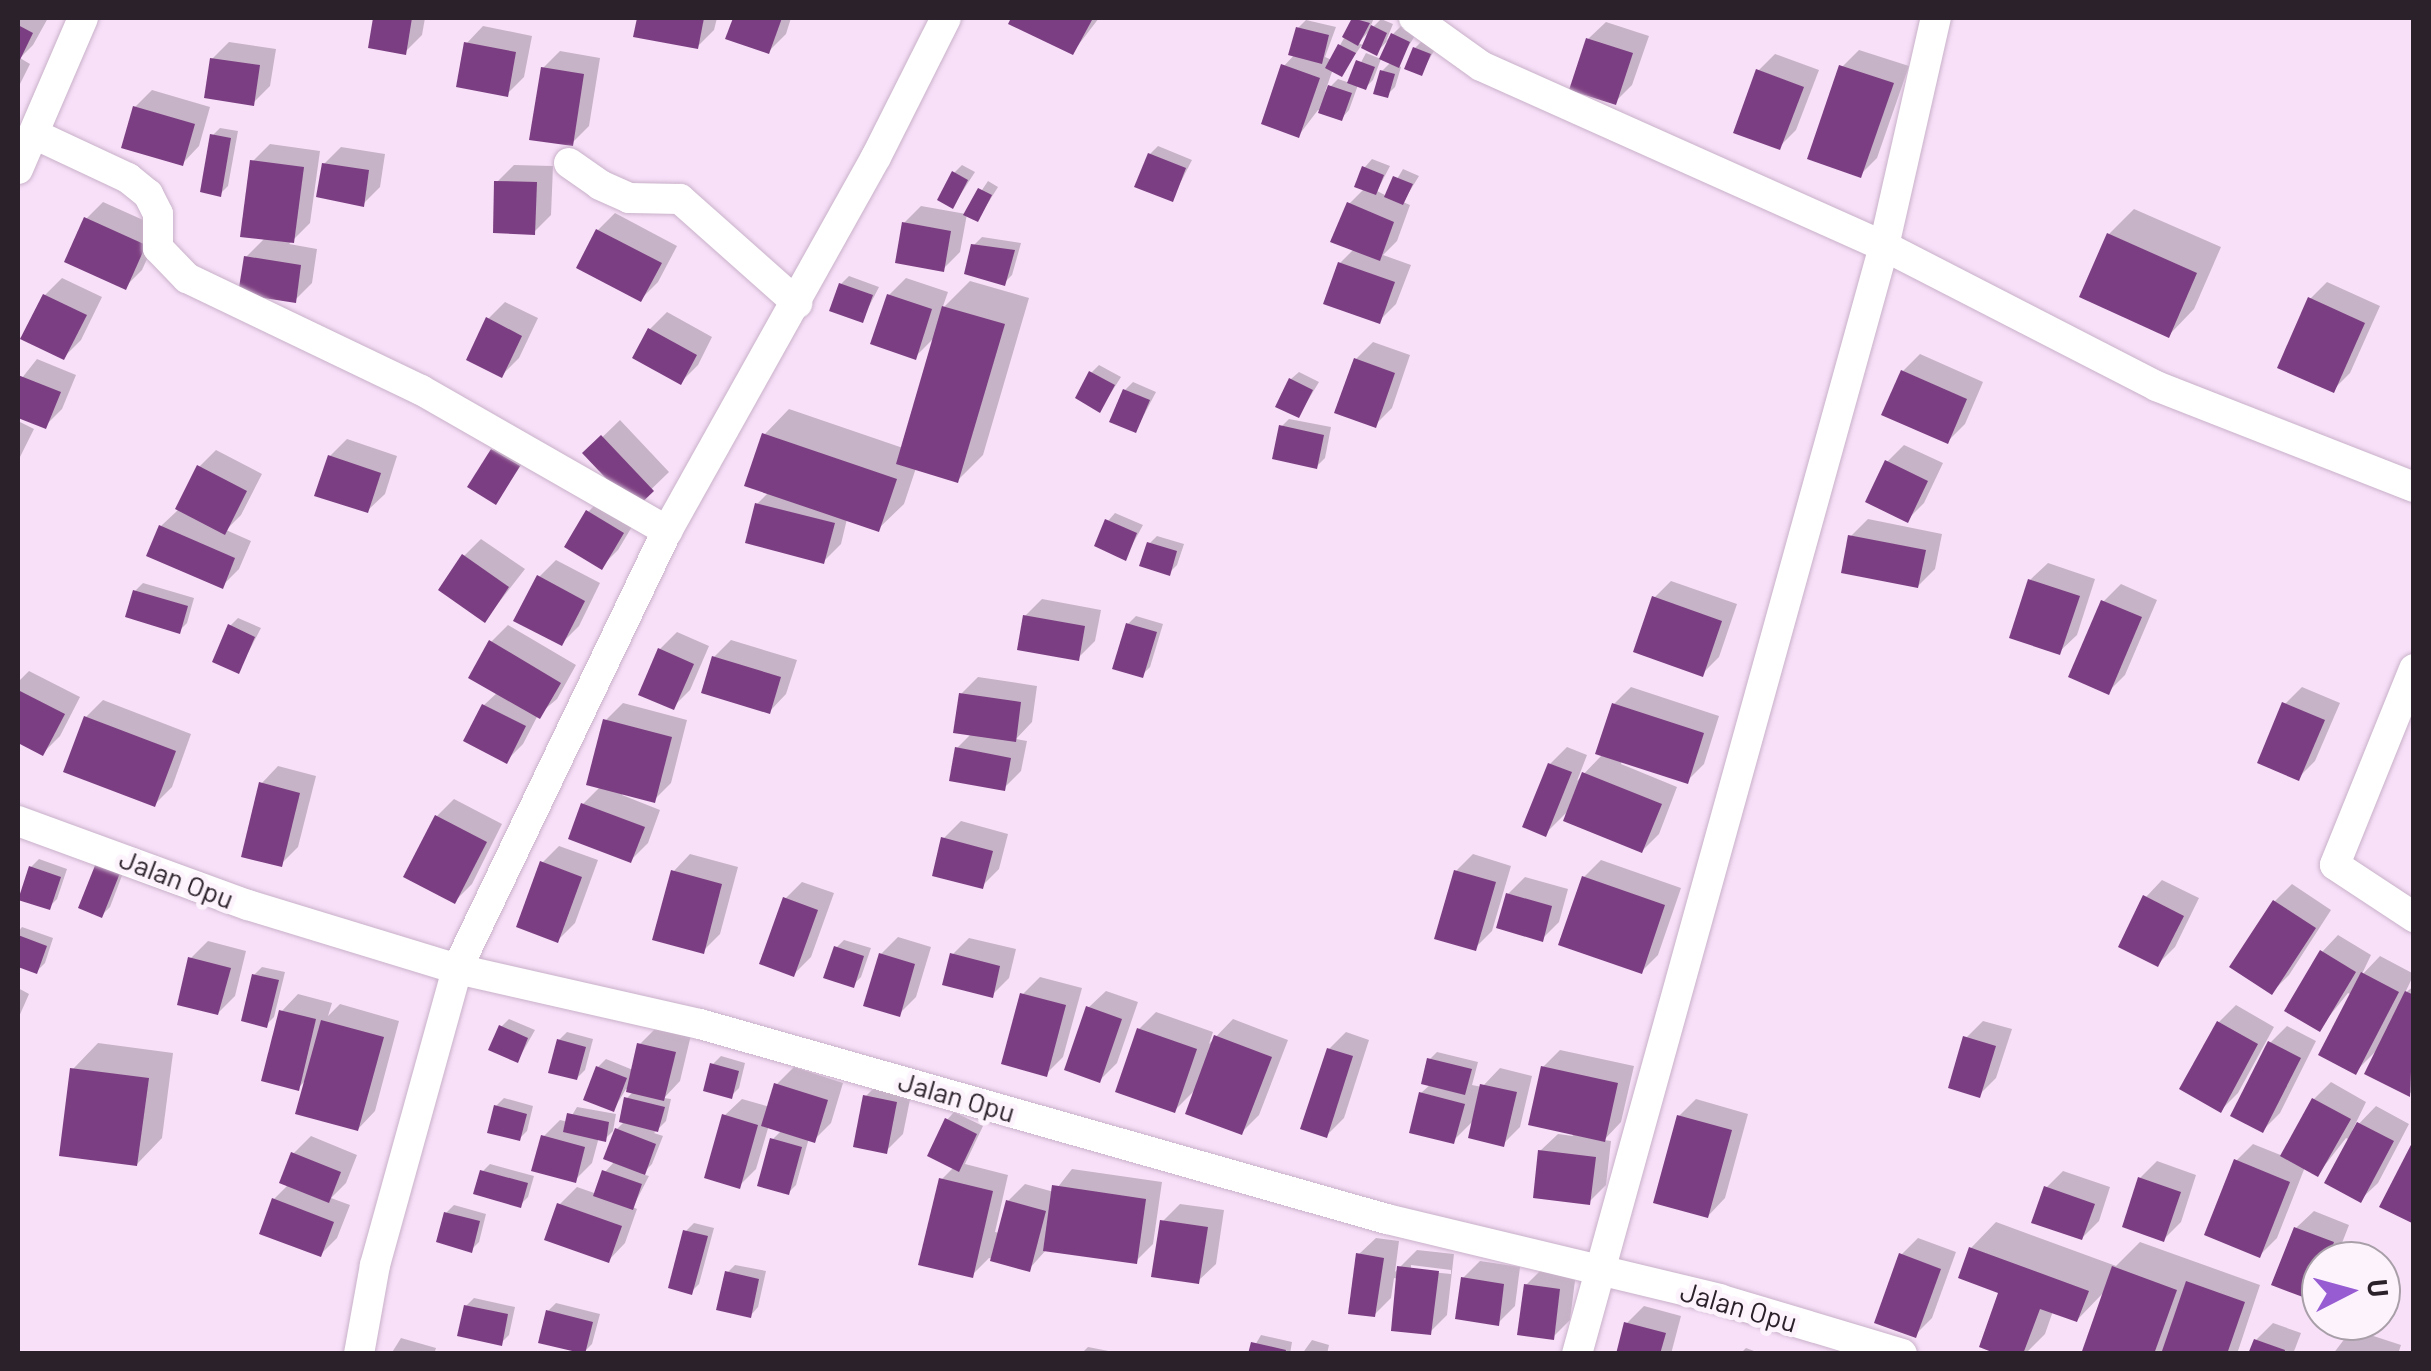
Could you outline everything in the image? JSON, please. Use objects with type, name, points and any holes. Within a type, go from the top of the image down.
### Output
[{"type":"street","points":[[18,169],[83,18]]},
{"type":"street","points":[[359,1354],[375,1265],[457,969],[667,531],[797,303],[946,18]]},
{"type":"street","points":[[1414,18],[1481,66],[1884,246],[2156,386],[2414,487]]},
{"type":"street","points":[[1577,1354],[1884,246],[1936,18]]},
{"type":"street","points":[[34,134],[128,178],[148,194],[158,214],[158,248],[187,278],[421,390],[667,531]]},
{"type":"street","points":[[569,162],[600,185],[629,198],[680,200],[797,303]]},
{"type":"street","points":[[2414,668],[2335,865],[2414,917]]},
{"type":"street","name":"Jalan Opu","points":[[18,821],[248,905],[457,969],[700,1024],[1386,1218],[1757,1309],[1902,1354]]},
{"type":"building","points":[[373,18],[412,18],[406,55],[368,48]]},
{"type":"building","points":[[637,18],[704,18],[698,49],[633,37]]},
{"type":"building","points":[[733,18],[782,18],[769,54],[725,39]]},
{"type":"building","points":[[1011,18],[1092,20],[1073,55],[1008,24]]},
{"type":"building","points":[[1352,18],[1370,23],[1358,46],[1342,37]]},
{"type":"building","points":[[18,25],[33,33],[18,64]]},
{"type":"building","points":[[1371,25],[1387,33],[1377,56],[1361,48]]},
{"type":"building","points":[[1296,27],[1329,35],[1322,64],[1288,55]]},
{"type":"building","points":[[1391,33],[1410,42],[1399,68],[1379,59]]},
{"type":"building","points":[[1586,38],[1633,53],[1616,105],[1569,90]]},
{"type":"building","points":[[464,42],[516,52],[508,97],[456,87]]},
{"type":"building","points":[[1338,44],[1356,53],[1342,77],[1325,68]]},
{"type":"building","points":[[1413,47],[1431,54],[1422,76],[1404,69]]},
{"type":"building","points":[[210,58],[260,65],[254,106],[204,98]]},
{"type":"building","points":[[1356,60],[1375,67],[1366,90],[1347,83]]},
{"type":"building","points":[[1281,64],[1320,78],[1299,138],[1261,124]]},
{"type":"building","points":[[1839,65],[1894,83],[1861,178],[1807,159]]},
{"type":"building","points":[[541,67],[584,74],[573,146],[529,140]]},
{"type":"building","points":[[1756,69],[1804,87],[1780,150],[1733,133]]},
{"type":"building","points":[[1380,70],[1395,74],[1388,98],[1373,94]]},
{"type":"building","points":[[1328,85],[1352,93],[1342,121],[1318,113]]},
{"type":"building","points":[[133,106],[195,124],[183,166],[121,148]]},
{"type":"building","points":[[210,134],[231,138],[221,197],[200,192]]},
{"type":"building","points":[[1148,153],[1186,168],[1173,202],[1134,187]]},
{"type":"building","points":[[250,160],[304,167],[294,243],[240,237]]},
{"type":"building","points":[[322,163],[369,170],[364,207],[316,197]]},
{"type":"building","points":[[1362,166],[1384,175],[1376,195],[1354,187]]},
{"type":"building","points":[[952,171],[968,180],[953,209],[937,200]]},
{"type":"building","points":[[1393,176],[1413,184],[1403,205],[1384,197]]},
{"type":"building","points":[[494,181],[537,182],[535,235],[493,233]]},
{"type":"building","points":[[978,188],[992,195],[978,222],[963,215]]},
{"type":"building","points":[[1347,202],[1394,222],[1380,261],[1330,242]]},
{"type":"building","points":[[84,217],[146,245],[126,290],[64,262]]},
{"type":"building","points":[[902,222],[951,231],[944,272],[895,263]]},
{"type":"building","points":[[596,229],[662,263],[641,302],[576,268]]},
{"type":"building","points":[[2107,233],[2197,273],[2169,338],[2079,297]]},
{"type":"building","points":[[971,244],[1015,250],[1005,286],[964,274]]},
{"type":"building","points":[[244,256],[301,265],[296,303],[238,294]]},
{"type":"building","points":[[1338,262],[1395,282],[1380,324],[1323,304]]},
{"type":"building","points":[[839,283],[873,295],[863,323],[829,311]]},
{"type":"building","points":[[43,294],[87,315],[64,360],[20,339]]},
{"type":"building","points":[[887,294],[932,309],[916,360],[870,344]]},
{"type":"building","points":[[2308,297],[2365,323],[2334,393],[2277,368]]},
{"type":"building","points":[[942,306],[1005,324],[958,483],[896,464]]},
{"type":"building","points":[[486,317],[522,336],[502,378],[466,360]]},
{"type":"building","points":[[648,328],[697,355],[681,385],[632,358]]},
{"type":"building","points":[[1354,358],[1395,373],[1376,428],[1334,413]]},
{"type":"building","points":[[1901,370],[1967,399],[1948,444],[1881,415]]},
{"type":"building","points":[[1089,371],[1115,385],[1100,413],[1075,398]]},
{"type":"building","points":[[18,375],[61,392],[46,429],[18,418]]},
{"type":"building","points":[[1289,378],[1313,390],[1299,418],[1275,407]]},
{"type":"building","points":[[1123,389],[1150,400],[1136,433],[1109,422]]},
{"type":"building","points":[[1279,425],[1324,435],[1317,469],[1272,459]]},
{"type":"building","points":[[762,433],[897,479],[879,532],[744,486]]},
{"type":"building","points":[[601,435],[654,491],[635,509],[582,453]]},
{"type":"building","points":[[491,449],[520,466],[496,505],[467,487]]},
{"type":"building","points":[[328,455],[381,473],[368,513],[314,496]]},
{"type":"building","points":[[1885,460],[1928,481],[1908,523],[1865,502]]},
{"type":"building","points":[[197,465],[247,491],[225,535],[175,509]]},
{"type":"building","points":[[755,503],[835,523],[824,564],[745,543]]},
{"type":"building","points":[[586,510],[624,533],[602,570],[564,547]]},
{"type":"building","points":[[1105,519],[1137,533],[1126,561],[1094,546]]},
{"type":"building","points":[[159,525],[235,558],[223,589],[146,556]]},
{"type":"building","points":[[1848,535],[1926,550],[1918,588],[1841,573]]},
{"type":"building","points":[[1147,542],[1177,551],[1170,576],[1139,566]]},
{"type":"building","points":[[462,554],[509,587],[485,623],[438,590]]},
{"type":"building","points":[[537,575],[585,601],[562,646],[513,621]]},
{"type":"building","points":[[2028,579],[2080,596],[2060,655],[2009,638]]},
{"type":"building","points":[[133,590],[188,606],[180,634],[125,617]]},
{"type":"building","points":[[1652,596],[1722,621],[1703,677],[1633,652]]},
{"type":"building","points":[[2101,600],[2142,617],[2109,695],[2068,677]]},
{"type":"building","points":[[1023,615],[1085,626],[1079,661],[1017,650]]},
{"type":"building","points":[[1126,623],[1157,632],[1143,678],[1112,669]]},
{"type":"building","points":[[228,624],[255,637],[239,674],[212,662]]},
{"type":"building","points":[[489,640],[561,683],[540,719],[468,678]]},
{"type":"building","points":[[658,648],[694,664],[674,710],[638,695]]},
{"type":"building","points":[[712,656],[781,677],[770,714],[701,693]]},
{"type":"building","points":[[18,690],[65,714],[43,756],[18,743]]},
{"type":"building","points":[[959,693],[1021,702],[1016,742],[953,733]]},
{"type":"building","points":[[2282,702],[2325,720],[2299,781],[2257,763]]},
{"type":"building","points":[[1612,703],[1704,733],[1688,784],[1595,754]]},
{"type":"building","points":[[482,704],[526,726],[507,764],[463,741]]},
{"type":"building","points":[[84,716],[176,751],[155,807],[63,772]]},
{"type":"building","points":[[603,719],[672,737],[655,803],[586,785]]},
{"type":"building","points":[[955,747],[1011,758],[1005,791],[949,781]]},
{"type":"building","points":[[1548,763],[1572,772],[1546,837],[1522,827]]},
{"type":"building","points":[[1582,772],[1662,804],[1642,853],[1563,821]]},
{"type":"building","points":[[259,782],[300,793],[282,867],[241,857]]},
{"type":"building","points":[[581,803],[645,827],[631,863],[568,839]]},
{"type":"building","points":[[435,815],[487,842],[455,904],[403,877]]},
{"type":"building","points":[[941,837],[993,851],[983,889],[932,876]]},
{"type":"building","points":[[540,861],[582,877],[558,943],[516,927]]},
{"type":"building","points":[[96,863],[120,873],[102,918],[78,908]]},
{"type":"building","points":[[29,866],[61,877],[50,910],[18,900]]},
{"type":"building","points":[[671,870],[722,884],[704,954],[652,940]]},
{"type":"building","points":[[1454,870],[1496,882],[1476,951],[1434,939]]},
{"type":"building","points":[[1582,876],[1665,905],[1642,974],[1558,945]]},
{"type":"building","points":[[1506,893],[1552,906],[1543,942],[1496,928]]},
{"type":"building","points":[[2143,895],[2184,916],[2158,967],[2118,947]]},
{"type":"building","points":[[783,897],[818,910],[794,977],[759,964]]},
{"type":"building","points":[[2273,900],[2316,928],[2272,995],[2229,967]]},
{"type":"building","points":[[18,935],[47,946],[37,974],[18,967]]},
{"type":"building","points":[[834,946],[864,956],[854,988],[823,978]]},
{"type":"building","points":[[2320,950],[2356,972],[2320,1032],[2284,1011]]},
{"type":"building","points":[[879,953],[915,964],[900,1017],[863,1006]]},
{"type":"building","points":[[950,953],[1000,966],[993,998],[942,985]]},
{"type":"building","points":[[188,957],[231,968],[218,1015],[177,1005]]},
{"type":"building","points":[[2361,972],[2399,992],[2356,1075],[2318,1055]]},
{"type":"building","points":[[252,974],[279,980],[267,1028],[241,1021]]},
{"type":"building","points":[[2405,991],[2414,995],[2410,1097],[2364,1074]]},
{"type":"building","points":[[1020,993],[1066,1005],[1047,1077],[1001,1064]]},
{"type":"building","points":[[1086,1006],[1122,1019],[1100,1083],[1064,1070]]},
{"type":"building","points":[[279,1010],[316,1019],[299,1091],[261,1081]]},
{"type":"building","points":[[321,1020],[384,1037],[358,1131],[295,1114]]},
{"type":"building","points":[[2217,1021],[2258,1044],[2221,1113],[2179,1089]]},
{"type":"building","points":[[499,1025],[528,1038],[518,1063],[488,1050]]},
{"type":"building","points":[[1137,1028],[1197,1049],[1175,1113],[1115,1092]]},
{"type":"building","points":[[1214,1035],[1272,1057],[1242,1135],[1185,1114]]},
{"type":"building","points":[[1963,1036],[1996,1046],[1980,1098],[1948,1088]]},
{"type":"building","points":[[557,1039],[586,1047],[577,1080],[548,1073]]},
{"type":"building","points":[[2268,1041],[2301,1058],[2263,1133],[2230,1116]]},
{"type":"building","points":[[637,1043],[676,1052],[664,1101],[626,1092]]},
{"type":"building","points":[[1327,1048],[1353,1056],[1327,1138],[1300,1129]]},
{"type":"building","points":[[1427,1058],[1472,1069],[1465,1095],[1421,1084]]},
{"type":"building","points":[[710,1063],[739,1071],[732,1099],[703,1091]]},
{"type":"building","points":[[596,1066],[627,1078],[614,1112],[583,1100]]},
{"type":"building","points":[[1541,1066],[1618,1083],[1605,1142],[1528,1125]]},
{"type":"building","points":[[70,1068],[149,1078],[137,1166],[59,1156]]},
{"type":"building","points":[[774,1083],[828,1100],[815,1143],[761,1126]]},
{"type":"building","points":[[1480,1084],[1517,1092],[1504,1147],[1468,1138]]},
{"type":"building","points":[[1419,1092],[1465,1104],[1454,1144],[1409,1133]]},
{"type":"building","points":[[863,1095],[897,1102],[887,1154],[853,1147]]},
{"type":"building","points":[[624,1097],[665,1107],[658,1132],[619,1122]]},
{"type":"building","points":[[2312,1098],[2351,1119],[2318,1177],[2280,1156]]},
{"type":"building","points":[[494,1105],[527,1114],[520,1141],[487,1133]]},
{"type":"building","points":[[567,1113],[609,1122],[606,1142],[563,1132]]},
{"type":"building","points":[[722,1114],[758,1125],[740,1189],[704,1178]]},
{"type":"building","points":[[1677,1115],[1732,1130],[1708,1218],[1653,1203]]},
{"type":"building","points":[[945,1118],[977,1134],[959,1172],[927,1156]]},
{"type":"building","points":[[2357,1122],[2394,1141],[2361,1203],[2324,1183]]},
{"type":"building","points":[[615,1128],[656,1144],[645,1175],[603,1159]]},
{"type":"building","points":[[541,1135],[585,1147],[576,1183],[531,1171]]},
{"type":"building","points":[[770,1138],[802,1147],[789,1195],[757,1186]]},
{"type":"building","points":[[2414,1139],[2414,1224],[2379,1207]]},
{"type":"building","points":[[1538,1150],[1596,1157],[1590,1205],[1533,1198]]},
{"type":"building","points":[[291,1152],[341,1172],[329,1203],[279,1183]]},
{"type":"building","points":[[2234,1159],[2290,1182],[2260,1258],[2204,1235]]},
{"type":"building","points":[[480,1170],[528,1183],[521,1208],[473,1194]]},
{"type":"building","points":[[602,1170],[642,1184],[633,1210],[593,1196]]},
{"type":"building","points":[[2138,1177],[2181,1192],[2164,1242],[2122,1227]]},
{"type":"building","points":[[939,1178],[993,1191],[973,1278],[918,1265]]},
{"type":"building","points":[[1052,1185],[1146,1199],[1137,1264],[1043,1251]]},
{"type":"building","points":[[2044,1186],[2095,1204],[2082,1240],[2031,1223]]},
{"type":"building","points":[[272,1198],[334,1222],[321,1257],[259,1234]]},
{"type":"building","points":[[1006,1200],[1046,1211],[1030,1272],[990,1261]]},
{"type":"building","points":[[557,1203],[622,1226],[609,1263],[544,1240]]},
{"type":"building","points":[[444,1212],[480,1221],[472,1253],[436,1242]]},
{"type":"building","points":[[1160,1220],[1208,1227],[1199,1284],[1151,1277]]},
{"type":"building","points":[[2294,1227],[2331,1241],[2301,1241],[2301,1296],[2271,1285]]},
{"type":"building","points":[[683,1230],[708,1236],[692,1295],[668,1288]]},
{"type":"building","points":[[1969,1247],[2089,1291],[2077,1322],[2040,1309],[2023,1354],[1997,1354],[1979,1347],[1998,1293],[1958,1278]]},
{"type":"building","points":[[1356,1253],[1384,1258],[1375,1317],[1348,1314]]},
{"type":"building","points":[[1899,1253],[1941,1269],[1916,1338],[1874,1323]]},
{"type":"building","points":[[1397,1266],[1439,1271],[1431,1335],[1391,1331]]},
{"type":"building","points":[[2112,1266],[2177,1290],[2154,1354],[2081,1354]]},
{"type":"building","points":[[725,1271],[759,1279],[751,1318],[716,1310]]},
{"type":"building","points":[[1461,1277],[1504,1284],[1499,1326],[1455,1319]]},
{"type":"building","points":[[2186,1281],[2245,1302],[2227,1354],[2161,1354]]},
{"type":"building","points":[[1524,1284],[1560,1289],[1554,1340],[1517,1335]]},
{"type":"building","points":[[464,1305],[508,1314],[502,1346],[457,1336]]},
{"type":"building","points":[[546,1310],[593,1322],[585,1354],[538,1343]]},
{"type":"building","points":[[1624,1322],[1666,1333],[1660,1354],[1616,1354]]},
{"type":"building","points":[[2254,1339],[2285,1350],[2284,1354],[2248,1354]]},
{"type":"building","points":[[1251,1342],[1286,1350],[1285,1354],[1248,1354]]}]
